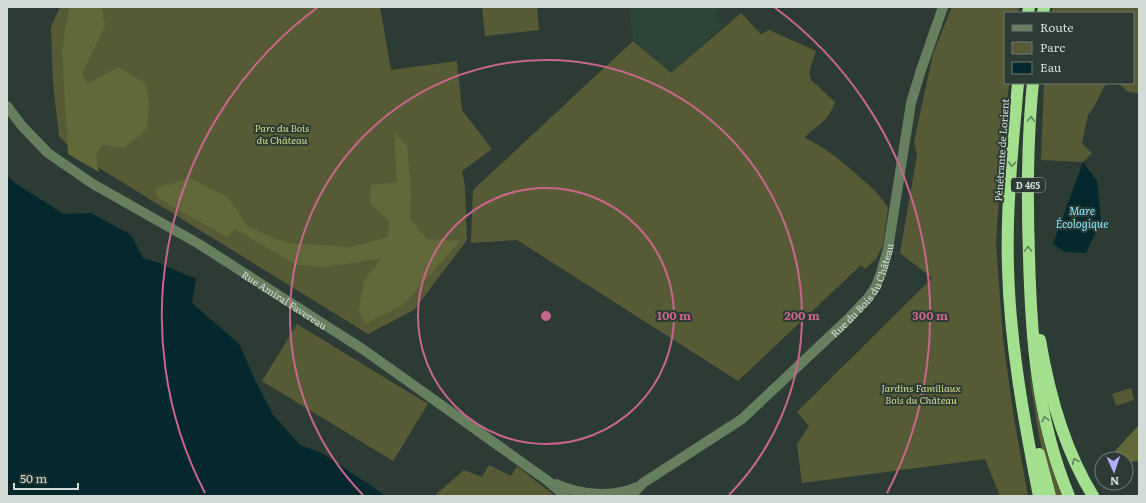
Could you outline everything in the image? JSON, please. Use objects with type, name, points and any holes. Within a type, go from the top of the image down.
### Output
[{"type":"highway","name":"Pénétrante de Lorient","points":[[1008,219],[1018,84]]},
{"type":"highway","name":"D 465","points":[[1030,288],[1027,211],[1033,84]]},
{"type":"highway","points":[[1008,219],[1008,268],[1012,332],[1024,416],[1039,496]]},
{"type":"highway","points":[[1008,219],[1013,250],[1018,316],[1028,397],[1040,460],[1050,496]]},
{"type":"highway","points":[[1030,288],[1034,351],[1044,416],[1069,496]]},
{"type":"highway","points":[[1030,288],[1046,376],[1060,426],[1092,496]]},
{"type":"street","name":"Rue du Bois du Château","points":[[548,481],[568,490],[603,495],[628,491],[641,485],[742,419],[846,321],[868,298],[876,286],[881,274],[888,249],[914,93],[943,7]]},
{"type":"street","name":"Rue Amiral Favereau","points":[[7,106],[22,126],[48,153],[93,184],[199,244],[364,350],[548,481],[565,496]]},
{"type":"street","name":"Rue du Bois du Château","points":[[631,496],[641,485]]},
{"type":"street","name":"Rue du Bois du Château","points":[[634,496],[641,485]]},
{"type":"shaded area","points":[[629,7],[718,7],[719,9],[714,13],[723,26],[671,73],[633,41]]},
{"type":"green space","name":"Parc du Bois du Château","points":[[60,7],[380,7],[391,70],[457,61],[462,110],[492,149],[462,171],[465,187],[467,240],[414,310],[368,334],[75,153],[59,136],[53,84],[51,27]]},
{"type":"green space","points":[[69,7],[102,8],[105,26],[82,74],[87,84],[119,67],[146,84],[149,104],[147,129],[124,148],[102,145],[96,155],[99,172],[68,154],[62,51]]},
{"type":"green space","points":[[482,7],[537,7],[539,30],[485,36]]},
{"type":"green space","name":"Jardins Familiaux Bois du Château","points":[[952,7],[1019,7],[1018,12],[1004,12],[1004,84],[1009,84],[1000,177],[996,244],[1003,339],[1014,419],[1028,496],[1000,496],[985,459],[802,483],[797,444],[809,426],[797,412],[932,278],[900,253],[917,155],[914,142],[933,54]]},
{"type":"green space","points":[[1053,7],[1139,7],[1139,94],[1128,92],[1119,84],[1134,84],[1134,12],[1052,12]]},
{"type":"green space","points":[[741,13],[761,34],[769,30],[816,51],[809,72],[811,80],[835,102],[827,117],[805,138],[826,150],[844,164],[874,190],[888,208],[883,245],[876,259],[865,269],[861,265],[738,381],[517,240],[471,243],[473,190],[633,41],[671,73]]},
{"type":"green space","points":[[1044,84],[1107,84],[1088,115],[1082,143],[1092,153],[1083,162],[1041,160]]},
{"type":"green space","points":[[394,132],[407,146],[411,191],[410,218],[427,239],[460,241],[402,306],[365,324],[359,311],[364,280],[382,258],[326,267],[296,265],[235,229],[226,237],[157,197],[155,189],[190,178],[229,198],[247,226],[286,243],[352,247],[388,237],[389,221],[370,203],[371,185],[397,182]]},
{"type":"green space","points":[[297,324],[428,404],[393,461],[262,381]]},
{"type":"green space","points":[[1029,368],[1038,415],[1064,496],[1054,496],[1049,480],[1038,432]]},
{"type":"green space","points":[[1131,388],[1134,400],[1116,406],[1112,394]]},
{"type":"green space","points":[[1139,425],[1139,461],[1134,461],[1134,451],[1115,451]]},
{"type":"green space","points":[[489,465],[511,476],[517,466],[555,496],[434,496],[464,470],[482,477]]},
{"type":"water","name":"Mare Écologique","points":[[1083,162],[1097,181],[1101,221],[1086,253],[1065,252],[1053,244]]},
{"type":"water","points":[[7,175],[16,184],[64,214],[91,213],[131,235],[143,258],[159,263],[196,279],[192,303],[239,344],[273,415],[300,445],[322,453],[386,496],[7,496]]}]
